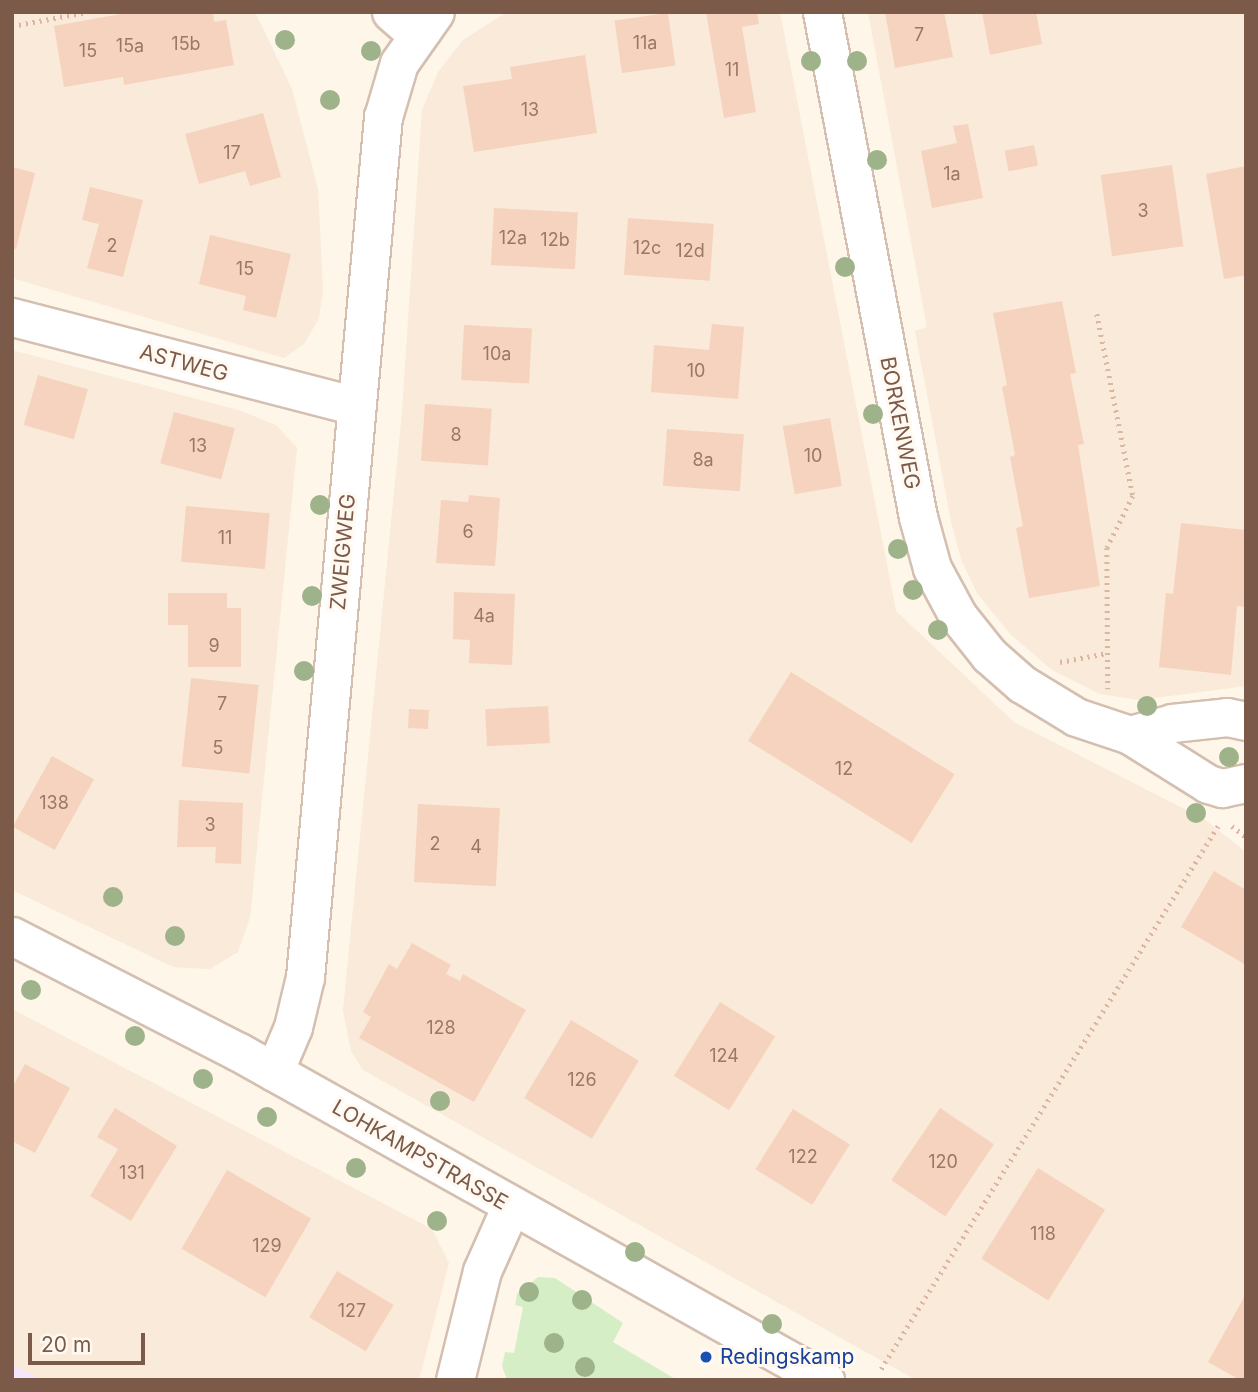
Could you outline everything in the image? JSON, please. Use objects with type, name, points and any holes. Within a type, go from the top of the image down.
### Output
[{"type":"street","name":"BORKENWEG","points":[[822,12],[915,504],[932,568],[958,616],[989,655],[1022,684],[1076,717],[1130,735],[1208,784],[1222,788],[1246,783]]},
{"type":"street","name":"ZWEIGWEG","points":[[274,1072],[293,1027],[305,977],[383,117],[414,19]]},
{"type":"street","name":"ASTWEG","points":[[12,317],[356,406]]},
{"type":"street","points":[[1130,735],[1172,723],[1227,717],[1246,721]]},
{"type":"street","name":"LOHKAMPSTRASSE","points":[[12,936],[274,1072],[825,1380]]},
{"type":"street","points":[[455,1380],[482,1272],[511,1206]]},
{"type":"path","points":[[12,26],[87,12]]},
{"type":"path","points":[[1097,314],[1133,496],[1107,548],[1108,691]]},
{"type":"path","points":[[1047,664],[1107,653]]},
{"type":"path","points":[[881,1369],[1223,818]]},
{"type":"shaded area","points":[[12,12],[255,12],[292,89],[318,189],[323,290],[319,318],[304,344],[284,358],[12,278]]},
{"type":"shaded area","points":[[507,12],[780,12],[896,611],[1014,722],[1204,819],[1246,852],[1246,1380],[916,1380],[363,1070],[351,1051],[343,1010],[402,411],[422,110],[438,72],[463,40]]},
{"type":"shaded area","points":[[868,12],[1246,12],[1246,686],[1139,700],[1100,694],[1052,670],[1010,634],[977,593],[961,559],[951,521],[915,331],[927,327]]},
{"type":"shaded area","points":[[12,350],[238,410],[276,425],[297,448],[250,918],[238,952],[210,969],[173,967],[12,890]]},
{"type":"shaded area","points":[[12,1009],[432,1229],[449,1263],[419,1380],[43,1380],[12,1365]]},
{"type":"shaded area","points":[[12,1365],[43,1380],[12,1380]]},
{"type":"green space","points":[[538,1277],[555,1278],[623,1323],[613,1342],[677,1380],[507,1380],[502,1366],[505,1352],[514,1353],[523,1307],[515,1305],[517,1294]]},
{"type":"building","points":[[132,12],[213,12],[214,22],[226,20],[234,65],[124,85],[123,77],[64,87],[54,26]]},
{"type":"building","points":[[706,12],[757,12],[759,24],[742,27],[756,112],[724,118]]},
{"type":"building","points":[[885,12],[944,12],[953,57],[895,68]]},
{"type":"building","points":[[982,12],[1036,12],[1042,44],[990,55]]},
{"type":"building","points":[[668,13],[675,65],[622,73],[615,21]]},
{"type":"building","points":[[585,55],[597,133],[474,152],[463,86],[512,79],[510,67]]},
{"type":"building","points":[[263,113],[281,177],[250,186],[245,171],[199,184],[185,134]]},
{"type":"building","points":[[968,124],[983,198],[932,208],[921,151],[957,143],[953,126]]},
{"type":"building","points":[[1034,145],[1038,166],[1009,171],[1005,151]]},
{"type":"building","points":[[1172,165],[1183,246],[1112,256],[1101,175]]},
{"type":"building","points":[[1246,166],[1246,275],[1224,279],[1206,174]]},
{"type":"building","points":[[12,167],[35,173],[16,249],[12,248]]},
{"type":"building","points":[[90,187],[143,200],[123,277],[87,268],[99,224],[82,220]]},
{"type":"building","points":[[494,208],[578,212],[575,269],[491,265]]},
{"type":"building","points":[[628,218],[714,224],[710,281],[624,275]]},
{"type":"building","points":[[210,235],[291,254],[276,318],[243,310],[246,296],[199,284]]},
{"type":"building","points":[[1062,301],[1076,373],[1070,374],[1084,444],[1078,445],[1100,586],[1029,598],[1016,528],[1023,526],[1010,457],[1015,455],[1002,387],[1007,385],[993,313]]},
{"type":"building","points":[[712,324],[744,327],[738,399],[651,392],[654,345],[709,350]]},
{"type":"building","points":[[464,325],[532,329],[529,383],[461,380]]},
{"type":"building","points":[[38,375],[88,389],[74,439],[24,425]]},
{"type":"building","points":[[425,404],[492,409],[488,466],[421,461]]},
{"type":"building","points":[[174,412],[235,428],[221,479],[160,463]]},
{"type":"building","points":[[830,418],[842,486],[795,494],[783,426]]},
{"type":"building","points":[[667,429],[744,434],[740,491],[663,486]]},
{"type":"building","points":[[469,495],[500,498],[495,566],[436,563],[441,500],[468,502]]},
{"type":"building","points":[[186,506],[270,513],[265,569],[181,562]]},
{"type":"building","points":[[1181,523],[1246,530],[1246,607],[1237,606],[1231,675],[1159,667],[1166,593],[1173,594]]},
{"type":"building","points":[[454,592],[515,594],[512,665],[469,663],[470,640],[453,639]]},
{"type":"building","points":[[168,593],[227,593],[227,608],[241,608],[241,667],[188,667],[188,625],[168,625]]},
{"type":"building","points":[[791,672],[955,774],[912,843],[748,741]]},
{"type":"building","points":[[191,678],[259,685],[249,774],[182,767]]},
{"type":"building","points":[[548,706],[550,743],[487,746],[485,709]]},
{"type":"building","points":[[409,709],[429,710],[428,729],[408,728]]},
{"type":"building","points":[[52,756],[94,779],[55,850],[13,827]]},
{"type":"building","points":[[179,800],[243,803],[241,864],[215,863],[216,847],[177,847]]},
{"type":"building","points":[[418,804],[500,808],[496,886],[414,882]]},
{"type":"building","points":[[1214,871],[1246,890],[1246,965],[1181,927]]},
{"type":"building","points":[[412,943],[451,965],[446,974],[460,981],[463,974],[526,1010],[474,1102],[359,1038],[371,1017],[363,1012],[389,964],[397,969]]},
{"type":"building","points":[[720,1002],[775,1036],[729,1110],[674,1076]]},
{"type":"building","points":[[571,1020],[639,1061],[592,1139],[524,1098]]},
{"type":"building","points":[[25,1064],[70,1088],[35,1153],[12,1141],[12,1088]]},
{"type":"building","points":[[115,1108],[177,1146],[131,1221],[90,1196],[118,1149],[97,1137]]},
{"type":"building","points":[[940,1108],[994,1144],[945,1216],[891,1180]]},
{"type":"building","points":[[793,1109],[850,1145],[812,1205],[755,1169]]},
{"type":"building","points":[[1038,1168],[1105,1210],[1048,1301],[981,1259]]},
{"type":"building","points":[[227,1170],[311,1218],[266,1297],[182,1249]]},
{"type":"building","points":[[337,1271],[394,1305],[366,1351],[309,1317]]},
{"type":"building","points":[[1246,1294],[1246,1380],[1240,1380],[1208,1362]]},
{"type":"place","name":"Redingskamp","points":[[706,1357]]}]
